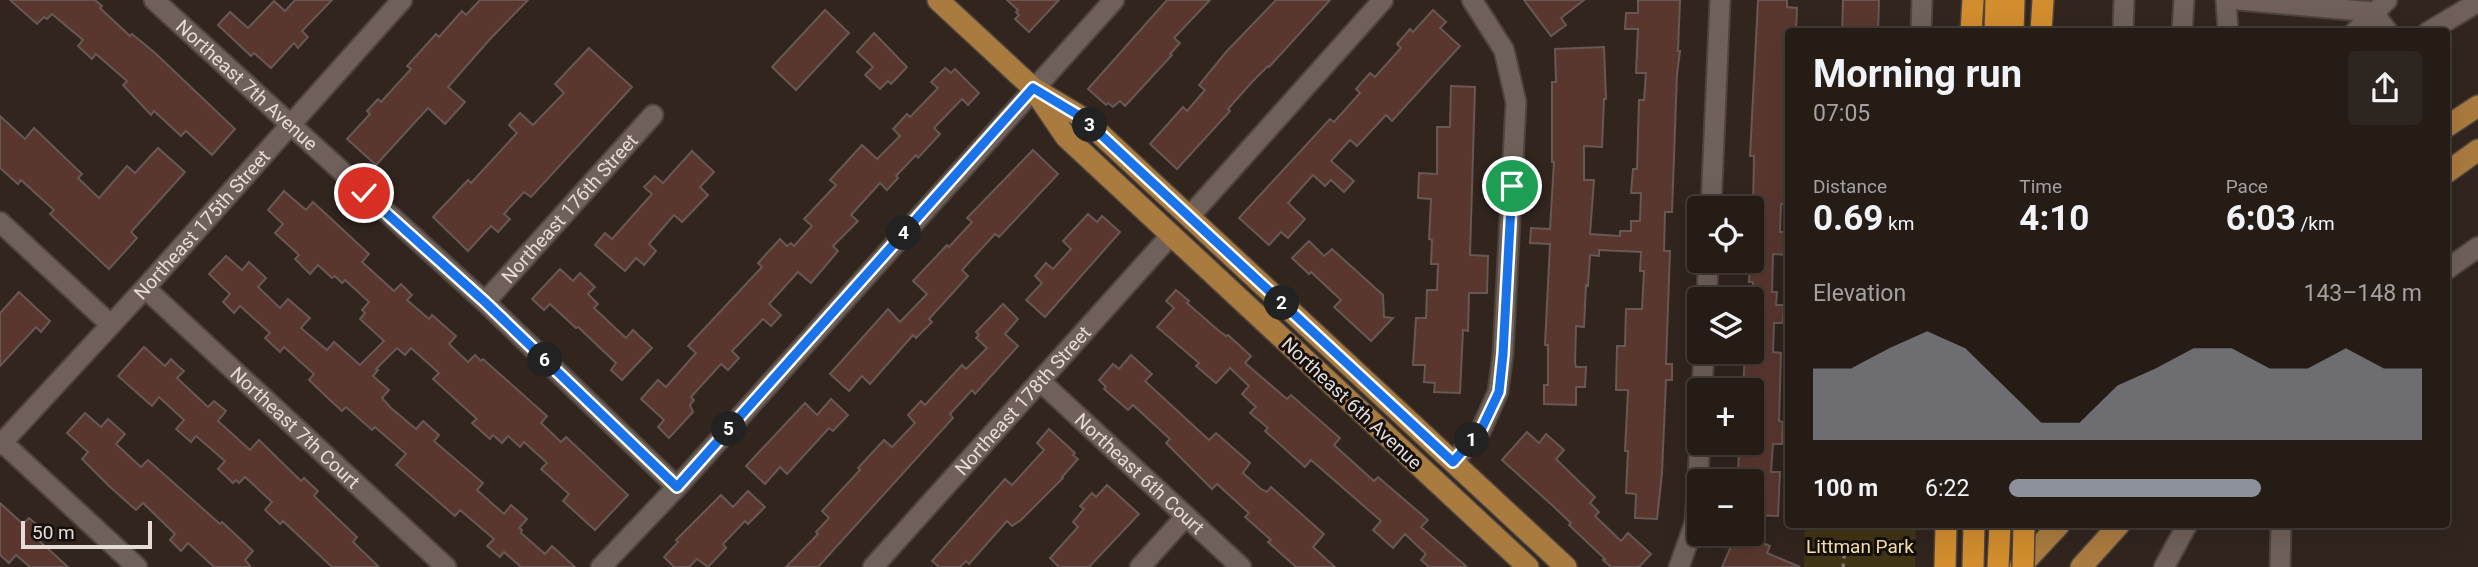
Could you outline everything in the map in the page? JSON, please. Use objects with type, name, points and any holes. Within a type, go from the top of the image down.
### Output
[{"type":"highway","points":[[1971,28],[1973,0]]},
{"type":"highway","points":[[1995,28],[1996,0]]},
{"type":"highway","points":[[2013,28],[2014,0]]},
{"type":"highway","points":[[2041,28],[2043,0]]},
{"type":"highway","points":[[1948,528],[1965,550]]},
{"type":"highway","points":[[1998,567],[2000,528]]},
{"type":"highway","points":[[2022,567],[2024,528]]},
{"type":"main road","name":"Northeast 6th Avenue","points":[[939,0],[1033,88],[1083,118],[1566,567]]},
{"type":"main road","name":"Northeast 6th Avenue","points":[[1033,88],[1066,137],[1528,567]]},
{"type":"main road","points":[[2450,124],[2478,106]]},
{"type":"main road","points":[[2450,170],[2478,150]]},
{"type":"main road","points":[[2022,567],[2056,528]]},
{"type":"main road","points":[[2081,567],[2116,528]]},
{"type":"street","name":"Northeast 7th Avenue","points":[[153,0],[485,302],[677,487]]},
{"type":"street","name":"Northeast 175th Street","points":[[1,443],[111,326],[402,0]]},
{"type":"street","points":[[601,567],[677,487],[1114,0]]},
{"type":"street","points":[[1189,217],[1383,0]]},
{"type":"street","points":[[1453,462],[1481,430],[1499,392],[1516,102],[1504,50],[1472,0]]},
{"type":"street","points":[[1712,196],[1720,0]]},
{"type":"street","points":[[1920,28],[1922,0]]},
{"type":"street","points":[[2123,28],[2124,0]]},
{"type":"street","points":[[2182,28],[2184,0]]},
{"type":"street","points":[[2226,0],[2228,28]]},
{"type":"street","points":[[2239,0],[2380,6]]},
{"type":"street","points":[[2435,28],[2478,2]]},
{"type":"street","points":[[2359,28],[2380,6]]},
{"type":"street","points":[[2380,6],[2387,28]]},
{"type":"street","name":"Northeast 176th Street","points":[[485,302],[653,115]]},
{"type":"street","points":[[0,222],[111,326]]},
{"type":"street","name":"Northeast 178th Street","points":[[873,567],[1171,235]]},
{"type":"street","points":[[2450,267],[2478,247]]},
{"type":"street","name":"Northeast 7th Court","points":[[145,288],[446,567]]},
{"type":"street","name":"Northeast 6th Court","points":[[1040,381],[1241,567]]},
{"type":"street","points":[[1,443],[137,567]]},
{"type":"street","points":[[1679,567],[1695,522],[1699,455]]},
{"type":"street","points":[[1140,567],[1186,516]]},
{"type":"street","points":[[2164,567],[2185,528]]},
{"type":"street","points":[[2280,567],[2281,528]]},
{"type":"path","points":[[1843,567],[1845,549]]},
{"type":"green space","name":"Littman Park","points":[[1805,528],[1916,528],[1915,567],[1804,567]]},
{"type":"building","points":[[10,0],[95,0],[130,36],[132,34],[154,52],[235,129],[212,155],[186,131],[181,136],[154,111],[151,115],[123,85],[127,81],[96,54],[92,59],[78,46],[83,40],[52,14],[37,24]]},
{"type":"building","points":[[295,0],[332,0],[302,31],[308,37],[298,48],[294,43],[271,68],[254,53],[251,56],[218,25],[230,12],[248,28],[274,1],[285,11]]},
{"type":"building","points":[[480,0],[528,0],[448,87],[465,102],[445,124],[428,108],[376,165],[347,139],[370,114],[367,111],[378,99],[381,102],[411,69],[407,66],[436,34],[439,37],[462,11],[466,15]]},
{"type":"building","points":[[1007,0],[1059,0],[1029,32],[1015,19],[1019,15],[1016,12],[1018,10]]},
{"type":"building","points":[[1167,0],[1210,0],[1174,38],[1180,43],[1170,54],[1172,55],[1125,106],[1120,101],[1113,107],[1108,103],[1106,105],[1088,89]]},
{"type":"building","points":[[1276,0],[1330,0],[1251,83],[1228,109],[1230,111],[1177,169],[1150,144],[1183,107],[1187,111],[1205,90],[1199,85],[1226,52]]},
{"type":"building","points":[[1524,0],[1584,0],[1561,18],[1566,25],[1551,36]]},
{"type":"building","points":[[1638,0],[1680,0],[1672,212],[1665,212],[1664,251],[1670,251],[1666,364],[1672,364],[1672,380],[1666,380],[1657,519],[1635,518],[1636,494],[1626,493],[1628,390],[1616,390],[1617,346],[1625,346],[1626,309],[1642,309],[1644,271],[1640,271],[1641,252],[1599,250],[1599,256],[1590,255],[1584,327],[1576,326],[1575,363],[1576,367],[1586,367],[1585,387],[1576,387],[1576,405],[1544,404],[1544,385],[1548,385],[1548,345],[1545,345],[1550,244],[1530,243],[1531,228],[1550,229],[1554,162],[1552,82],[1556,82],[1555,49],[1604,47],[1606,99],[1602,147],[1584,146],[1584,180],[1594,180],[1590,234],[1620,236],[1620,231],[1631,231],[1631,221],[1640,221],[1641,193],[1631,193],[1633,169],[1637,169],[1639,100],[1644,100],[1646,73],[1636,73],[1638,29],[1625,29],[1626,13],[1638,13]]},
{"type":"building","points":[[1758,0],[1787,0],[1787,7],[1797,8],[1796,28],[1785,28],[1785,204],[1781,204],[1780,232],[1785,232],[1785,255],[1773,254],[1772,292],[1777,292],[1776,305],[1784,305],[1783,323],[1774,323],[1773,352],[1781,353],[1779,421],[1783,422],[1782,444],[1773,444],[1771,472],[1780,472],[1778,516],[1764,515],[1764,469],[1738,469],[1739,455],[1764,455],[1764,378],[1744,378],[1744,364],[1764,364],[1764,287],[1753,287],[1753,282],[1749,282],[1749,273],[1764,273],[1764,196],[1753,196],[1754,156],[1750,156]]},
{"type":"building","points":[[1843,0],[1879,0],[1878,28],[1842,28]]},
{"type":"building","points":[[825,10],[849,33],[796,90],[772,67]]},
{"type":"building","points":[[1433,10],[1446,22],[1440,28],[1460,46],[1392,121],[1386,115],[1357,146],[1350,140],[1331,161],[1354,181],[1344,192],[1331,180],[1325,186],[1313,175],[1288,203],[1305,219],[1288,238],[1281,232],[1269,245],[1239,218],[1330,119],[1334,122],[1360,93],[1356,89],[1370,73],[1375,77],[1401,48],[1397,44],[1410,29],[1413,32]]},
{"type":"building","points":[[874,33],[907,67],[891,84],[888,81],[880,89],[865,75],[873,67],[857,52]]},
{"type":"building","points":[[589,48],[632,87],[531,197],[524,192],[504,214],[510,219],[498,232],[491,226],[468,251],[433,217],[468,180],[471,183],[517,133],[509,125],[520,113],[533,125],[564,93],[555,84]]},
{"type":"building","points":[[945,68],[951,73],[955,69],[979,93],[968,105],[962,99],[934,128],[940,134],[918,158],[916,155],[887,190],[880,183],[851,215],[858,221],[833,246],[838,251],[811,283],[798,272],[769,304],[781,315],[771,326],[763,319],[732,351],[739,358],[728,370],[721,364],[691,397],[694,400],[690,405],[693,412],[669,438],[658,427],[664,420],[641,399],[658,380],[666,387],[696,353],[688,346],[762,267],[758,263],[780,239],[787,246],[791,243],[794,246],[812,226],[804,219],[836,185],[830,180],[862,145],[877,159],[900,136],[893,129],[907,114],[910,117],[938,88],[931,82]]},
{"type":"building","points":[[1451,86],[1475,87],[1470,255],[1488,256],[1487,293],[1469,293],[1468,331],[1463,330],[1460,393],[1434,392],[1435,383],[1424,382],[1425,365],[1413,365],[1416,318],[1426,318],[1427,290],[1437,290],[1438,264],[1431,264],[1431,199],[1418,198],[1419,173],[1437,174],[1437,127],[1450,127]]},
{"type":"building","points":[[0,116],[25,139],[34,128],[82,174],[78,178],[99,198],[127,166],[135,173],[158,148],[185,172],[131,232],[137,238],[109,269],[50,214],[54,210],[21,180],[18,184],[0,168]]},
{"type":"building","points":[[1033,150],[1058,174],[999,237],[995,234],[962,270],[968,276],[929,319],[932,322],[916,338],[913,335],[870,384],[862,376],[849,391],[830,374],[888,309],[900,322],[927,294],[913,281],[972,222],[967,218]]},
{"type":"building","points":[[692,151],[714,172],[700,187],[708,195],[682,222],[674,215],[649,244],[656,251],[644,265],[636,258],[625,271],[595,245],[605,233],[612,239],[652,194],[644,187],[655,176],[663,183]]},
{"type":"building","points":[[284,191],[306,210],[313,202],[369,254],[362,262],[394,291],[401,284],[412,295],[407,300],[429,319],[432,315],[456,336],[449,344],[468,362],[475,355],[481,361],[483,359],[547,416],[541,423],[561,442],[566,437],[628,495],[595,530],[563,501],[569,494],[541,469],[547,463],[524,442],[520,447],[508,436],[502,443],[493,435],[490,439],[472,423],[477,419],[433,379],[439,373],[411,348],[405,355],[397,348],[376,369],[378,370],[373,376],[389,390],[382,398],[391,408],[416,429],[423,421],[439,435],[434,441],[483,483],[477,490],[504,514],[511,505],[527,519],[519,528],[521,533],[545,554],[552,546],[575,567],[521,567],[504,552],[500,557],[487,546],[494,539],[460,510],[455,516],[396,465],[406,454],[375,427],[372,430],[346,407],[342,411],[309,380],[314,374],[284,347],[280,352],[265,338],[270,333],[240,306],[234,313],[223,302],[230,294],[209,274],[226,256],[242,270],[249,262],[266,278],[258,287],[280,308],[288,299],[310,318],[301,328],[327,350],[334,342],[360,365],[384,341],[360,319],[365,313],[362,310],[369,302],[345,280],[342,283],[335,276],[332,278],[318,265],[310,274],[295,259],[299,255],[275,233],[283,224],[268,210]]},
{"type":"building","points":[[1088,214],[1097,222],[1102,216],[1120,232],[1045,317],[1026,300],[1042,283],[1035,276],[1046,263],[1053,269],[1071,249],[1063,241]]},
{"type":"building","points":[[1309,241],[1324,256],[1332,249],[1383,295],[1384,317],[1393,318],[1371,341],[1334,307],[1341,300],[1292,258]]},
{"type":"building","points":[[560,269],[573,281],[580,273],[595,287],[588,294],[598,304],[594,308],[626,338],[633,330],[652,348],[622,380],[611,370],[616,363],[578,327],[550,304],[544,310],[532,299]]},
{"type":"building","points":[[1176,290],[1189,301],[1187,303],[1251,356],[1245,363],[1287,399],[1291,395],[1340,438],[1334,445],[1374,481],[1378,477],[1428,520],[1421,527],[1467,567],[1429,567],[1421,560],[1426,554],[1405,534],[1393,548],[1373,530],[1381,521],[1311,460],[1305,467],[1265,431],[1268,428],[1250,413],[1256,407],[1242,394],[1249,386],[1230,368],[1216,383],[1196,366],[1199,363],[1157,327],[1174,308],[1166,301]]},
{"type":"building","points":[[19,292],[50,321],[41,332],[36,327],[0,366],[0,313]]},
{"type":"building","points":[[1003,304],[1018,319],[1005,334],[1018,346],[975,394],[972,390],[950,414],[953,418],[818,567],[786,567],[818,534],[816,532],[829,518],[822,511],[860,470],[858,468],[884,440],[892,447],[915,423],[908,415],[921,401],[925,405],[962,365],[966,369],[987,348],[976,338],[979,335],[976,332]]},
{"type":"building","points":[[144,347],[165,366],[171,359],[184,371],[177,378],[208,407],[214,401],[226,411],[218,421],[250,450],[259,440],[301,481],[304,478],[318,491],[314,496],[357,537],[353,542],[379,567],[332,567],[283,521],[280,524],[265,510],[272,502],[245,477],[239,483],[236,480],[233,483],[218,469],[225,461],[196,436],[191,442],[176,429],[184,420],[159,397],[152,406],[118,376]]},
{"type":"building","points":[[1131,355],[1152,374],[1145,381],[1209,440],[1216,433],[1250,463],[1243,473],[1267,492],[1271,487],[1324,534],[1313,547],[1335,567],[1296,567],[1245,517],[1249,513],[1217,484],[1212,489],[1166,443],[1170,439],[1133,405],[1128,410],[1104,389],[1106,387],[1099,380],[1113,364],[1119,369]]},
{"type":"building","points":[[831,399],[848,415],[833,431],[829,428],[787,474],[780,467],[765,484],[746,466],[805,403],[817,415]]},
{"type":"building","points":[[85,413],[101,427],[108,419],[125,434],[116,444],[141,467],[148,460],[220,524],[222,522],[253,551],[245,560],[251,567],[214,567],[188,543],[181,551],[170,540],[175,534],[143,503],[136,510],[109,486],[82,459],[88,452],[67,433]]},
{"type":"building","points":[[1049,429],[1078,459],[1063,478],[1021,520],[1012,526],[1007,521],[969,564],[966,561],[960,567],[939,567],[932,561],[1005,479],[1012,485],[1044,450],[1037,443]]},
{"type":"building","points":[[1527,432],[1539,443],[1546,434],[1564,450],[1556,459],[1595,497],[1590,503],[1599,512],[1595,516],[1621,541],[1628,533],[1651,554],[1639,567],[1611,567],[1569,525],[1571,523],[1502,460]]},
{"type":"building","points":[[1107,485],[1139,514],[1089,567],[1059,567],[1050,558],[1078,527],[1073,522],[1084,509],[1080,506],[1092,493],[1096,497]]},
{"type":"building","points":[[748,491],[765,507],[748,524],[745,521],[723,544],[726,548],[708,567],[697,559],[689,567],[674,567],[664,557],[678,542],[676,540],[721,495],[733,507]]},
{"type":"building","points":[[0,503],[23,524],[29,518],[42,529],[35,537],[68,567],[30,567],[16,555],[9,563],[0,555]]},
{"type":"building","points":[[1764,543],[1770,546],[1767,553],[1800,567],[1722,567],[1731,546],[1764,546]]},
{"type":"route","points":[[364,193],[485,302],[677,487],[1033,88],[1083,118],[1453,462],[1481,430],[1499,392],[1512,186]]}]
